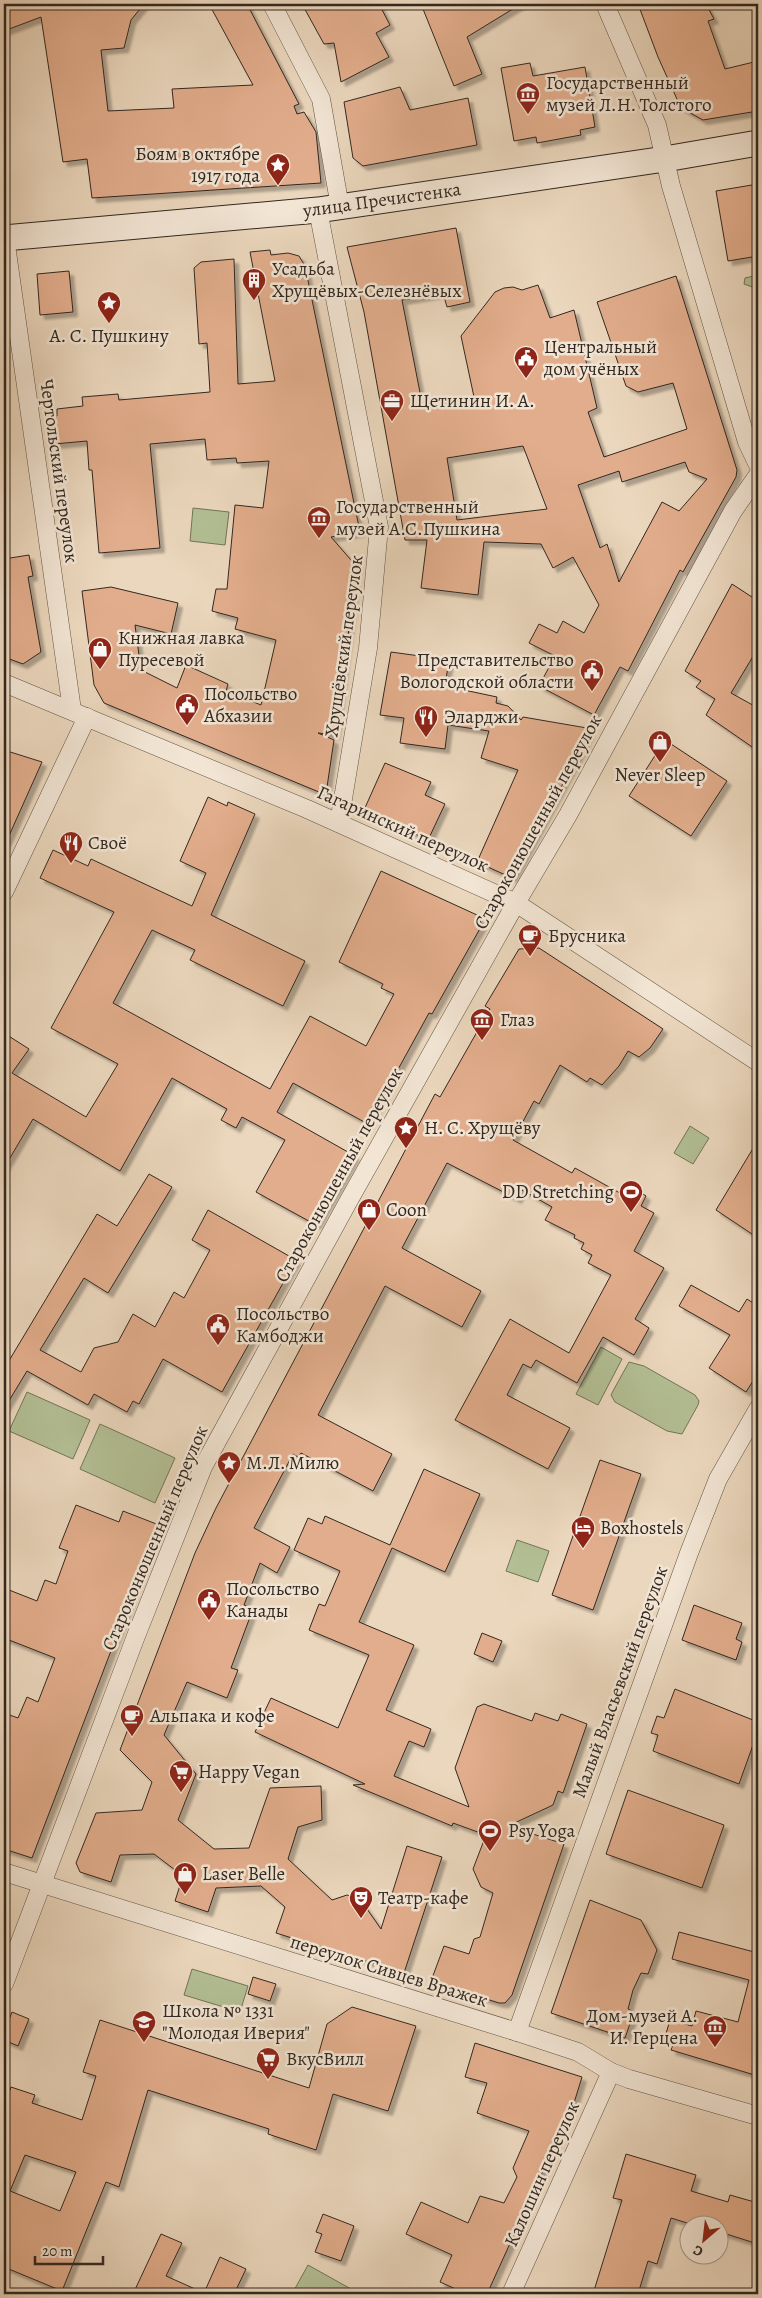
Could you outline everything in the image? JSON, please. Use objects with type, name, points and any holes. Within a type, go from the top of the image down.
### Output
[{"type":"main road","name":"улица Пречистенка","points":[[4,238],[329,208],[666,159],[758,143]]},
{"type":"street","name":"Хрущёвский переулок","points":[[272,4],[321,100],[329,208],[379,527],[368,648],[339,823]]},
{"type":"street","points":[[605,4],[657,125],[747,442],[758,465]]},
{"type":"street","name":"Чертольский переулок","points":[[4,238],[79,714]]},
{"type":"street","name":"Староконюшенный переулок","points":[[4,1984],[170,1549],[204,1467],[232,1411],[516,904],[568,816],[733,511],[758,475]]},
{"type":"street","name":"Гагаринский переулок","points":[[4,683],[339,823],[516,904],[758,1062]]},
{"type":"street","points":[[4,892],[79,714]]},
{"type":"street","name":"Малый Власьевский переулок","points":[[517,2032],[688,1553],[718,1479],[758,1410]]},
{"type":"street","name":"переулок Сивцев Вражек","points":[[4,1872],[517,2032],[578,2052],[611,2072],[758,2116]]},
{"type":"street","name":"Калошин переулок","points":[[511,2294],[611,2072]]},
{"type":"green space","points":[[758,275],[758,289],[744,284],[745,278]]},
{"type":"green space","points":[[193,508],[229,512],[225,545],[190,541]]},
{"type":"green space","points":[[690,1126],[709,1138],[693,1164],[674,1153]]},
{"type":"green space","points":[[601,1347],[622,1359],[598,1405],[576,1394]]},
{"type":"green space","points":[[629,1362],[644,1366],[695,1395],[699,1401],[698,1405],[682,1434],[667,1431],[615,1402],[611,1395]]},
{"type":"green space","points":[[27,1392],[90,1420],[73,1459],[9,1431]]},
{"type":"green space","points":[[100,1424],[175,1458],[155,1503],[80,1469]]},
{"type":"green space","points":[[517,1540],[549,1551],[538,1582],[506,1571]]},
{"type":"green space","points":[[192,1969],[248,1986],[240,2012],[184,1995]]},
{"type":"green space","points":[[308,2265],[360,2294],[292,2294]]},
{"type":"building","points":[[4,4],[144,4],[131,20],[124,48],[101,50],[108,111],[174,108],[172,89],[253,85],[209,4],[247,4],[299,104],[294,106],[297,114],[304,112],[316,132],[321,183],[92,198],[87,159],[63,162],[41,17],[4,31]]},
{"type":"building","points":[[302,4],[379,4],[390,25],[376,33],[389,57],[341,82],[334,43],[324,44]]},
{"type":"building","points":[[421,4],[521,4],[467,37],[482,74],[454,86]]},
{"type":"building","points":[[638,4],[706,4],[714,19],[708,21],[725,69],[758,61],[758,111],[703,120],[681,108],[658,57]]},
{"type":"building","points":[[530,63],[533,76],[585,67],[595,127],[580,130],[581,135],[537,143],[536,137],[514,141],[501,68]]},
{"type":"building","points":[[400,87],[410,110],[468,98],[477,145],[363,166],[353,158],[344,102]]},
{"type":"building","points":[[758,184],[758,256],[728,261],[716,191]]},
{"type":"building","points":[[456,228],[470,302],[447,307],[443,293],[402,300],[423,408],[474,397],[461,336],[495,292],[504,288],[513,287],[522,290],[538,285],[550,318],[574,310],[597,408],[588,412],[604,457],[687,429],[673,383],[638,392],[626,386],[597,302],[676,276],[737,470],[736,477],[683,572],[680,570],[628,671],[620,667],[594,715],[539,686],[555,656],[529,643],[539,624],[557,633],[563,621],[584,633],[599,605],[573,557],[553,568],[541,544],[484,542],[478,595],[421,588],[427,540],[405,540],[364,312],[347,247]],"holes":[[[523,446],[547,509],[457,520],[447,458]],[[685,462],[689,472],[707,479],[679,511],[662,502],[619,582],[607,544],[600,548],[578,485],[619,471],[622,482]]]},
{"type":"building","points":[[270,250],[271,255],[288,253],[299,256],[305,266],[360,532],[331,537],[357,567],[335,735],[318,733],[334,740],[327,787],[319,792],[104,703],[94,685],[82,591],[111,587],[178,603],[171,634],[135,625],[141,670],[177,688],[186,665],[228,684],[226,691],[261,705],[276,640],[235,629],[238,618],[212,611],[216,589],[227,589],[235,505],[263,508],[269,461],[237,463],[236,458],[207,460],[205,439],[150,444],[160,548],[99,553],[92,470],[89,470],[87,441],[54,444],[52,416],[57,416],[57,409],[83,406],[82,397],[118,394],[119,400],[210,392],[207,343],[199,344],[194,268],[201,262],[234,259],[238,384],[275,381],[250,252]]},
{"type":"building","points":[[69,271],[73,312],[40,315],[37,274]]},
{"type":"building","points":[[29,555],[33,576],[28,577],[41,652],[23,664],[4,657],[4,559]]},
{"type":"building","points":[[732,584],[758,601],[758,648],[731,693],[758,708],[758,751],[706,715],[715,699],[696,687],[701,681],[685,671]]},
{"type":"building","points":[[391,652],[449,660],[445,686],[497,697],[496,703],[508,706],[521,720],[523,717],[587,728],[586,732],[589,733],[581,750],[512,878],[477,862],[518,770],[481,758],[489,731],[448,725],[445,749],[400,743],[404,718],[380,715]]},
{"type":"building","points":[[665,740],[727,781],[691,836],[629,796]]},
{"type":"building","points":[[4,750],[42,762],[4,847]]},
{"type":"building","points":[[385,763],[431,782],[425,795],[445,804],[428,840],[364,810]]},
{"type":"building","points":[[208,797],[227,806],[228,802],[255,814],[211,915],[305,961],[283,1006],[190,960],[195,950],[152,930],[113,1003],[270,1089],[310,1016],[366,1046],[394,994],[381,988],[383,984],[339,962],[381,871],[477,915],[482,925],[432,1014],[429,1013],[368,1124],[293,1083],[277,1112],[355,1156],[316,1225],[256,1192],[285,1140],[242,1117],[236,1128],[221,1120],[227,1109],[172,1078],[120,1171],[33,1119],[4,1168],[4,1033],[29,1049],[12,1073],[86,1117],[118,1064],[51,1028],[114,912],[40,878],[53,850],[88,866],[91,859],[192,906],[206,873],[180,861]]},
{"type":"building","points":[[539,948],[663,1029],[650,1048],[639,1057],[628,1051],[619,1066],[602,1085],[590,1078],[587,1082],[560,1065],[539,1104],[534,1101],[513,1140],[572,1173],[575,1168],[627,1197],[632,1187],[646,1196],[641,1206],[654,1213],[634,1251],[664,1268],[635,1319],[649,1328],[634,1355],[603,1337],[577,1383],[536,1360],[531,1368],[523,1364],[507,1395],[570,1428],[548,1469],[455,1420],[510,1319],[569,1353],[611,1275],[588,1263],[592,1255],[581,1249],[584,1243],[574,1238],[575,1235],[545,1220],[552,1207],[522,1190],[517,1199],[447,1163],[402,1248],[481,1291],[462,1327],[385,1286],[318,1415],[392,1454],[373,1491],[301,1453],[298,1457],[293,1454],[254,1528],[290,1547],[277,1573],[260,1563],[244,1605],[253,1609],[231,1668],[238,1670],[227,1698],[187,1682],[164,1735],[196,1774],[178,1820],[214,1849],[249,1848],[270,1788],[321,1786],[322,1820],[298,1827],[288,1859],[332,1900],[347,1895],[360,1899],[381,1929],[407,1846],[442,1857],[404,1973],[276,1933],[285,1907],[261,1886],[216,1888],[208,1912],[175,1901],[183,1876],[154,1854],[120,1855],[111,1882],[80,1872],[76,1863],[96,1813],[142,1810],[152,1782],[120,1750],[195,1553],[216,1508],[435,1094],[440,1097],[490,1009],[485,1006],[519,949]]},
{"type":"building","points":[[758,1140],[758,1238],[716,1210]]},
{"type":"building","points":[[149,1174],[172,1187],[108,1293],[84,1278],[40,1350],[81,1372],[94,1348],[118,1342],[133,1314],[155,1327],[174,1292],[184,1298],[210,1250],[192,1240],[208,1210],[296,1260],[222,1392],[163,1359],[139,1404],[133,1401],[127,1412],[94,1394],[88,1405],[27,1371],[4,1409],[4,1369],[97,1214],[117,1226]]},
{"type":"building","points":[[691,1285],[739,1312],[747,1299],[758,1306],[758,1373],[746,1392],[709,1368],[730,1335],[679,1306]]},
{"type":"building","points":[[600,1460],[641,1474],[593,1610],[552,1595]]},
{"type":"building","points":[[424,1469],[480,1494],[445,1572],[392,1548],[359,1622],[414,1645],[386,1710],[431,1729],[424,1747],[409,1741],[394,1776],[469,1807],[455,1768],[477,1707],[484,1704],[532,1721],[535,1713],[558,1721],[561,1714],[587,1724],[563,1793],[558,1791],[553,1805],[508,1826],[564,1844],[512,1995],[505,2003],[499,2003],[431,1981],[444,1946],[469,1954],[474,1939],[480,1937],[493,1893],[481,1887],[473,1869],[486,1835],[453,1823],[452,1826],[353,1785],[365,1784],[255,1732],[271,1698],[338,1728],[369,1655],[309,1630],[319,1604],[325,1606],[340,1571],[294,1550],[308,1518],[322,1524],[325,1516],[390,1545]]},
{"type":"building","points":[[76,1505],[119,1522],[123,1511],[159,1525],[32,1858],[4,1849],[4,1713],[18,1718],[27,1697],[38,1702],[55,1658],[4,1638],[4,1588],[37,1601],[45,1580],[56,1584],[68,1551],[59,1548]]},
{"type":"building","points":[[694,1605],[742,1623],[736,1639],[742,1642],[736,1660],[682,1640]]},
{"type":"building","points":[[482,1633],[502,1641],[493,1662],[474,1654]]},
{"type":"building","points":[[675,1689],[758,1722],[758,1731],[739,1784],[653,1751],[658,1735],[651,1733],[657,1716],[664,1718]]},
{"type":"building","points":[[628,1790],[724,1825],[702,1888],[606,1854]]},
{"type":"building","points":[[590,1900],[641,1920],[657,1950],[648,1974],[641,1973],[633,1990],[628,2009],[634,2012],[625,2038],[551,2013]]},
{"type":"building","points":[[679,1932],[758,1953],[758,2076],[671,2050],[675,2039],[665,2037],[670,2020],[692,2026],[696,2011],[738,2022],[749,1980],[672,1959]]},
{"type":"building","points":[[253,1977],[276,1984],[270,2001],[248,1994]]},
{"type":"building","points":[[352,2007],[416,2026],[388,2111],[333,2094],[316,2150],[268,2134],[269,2129],[148,2090],[119,2187],[106,2182],[62,2291],[4,2267],[4,2107],[11,2087],[35,2095],[32,2103],[82,2120],[96,2076],[83,2072],[100,2020],[309,2088],[327,2024]],"holes":[[[25,2155],[76,2172],[60,2211],[10,2191]]]},
{"type":"building","points":[[12,2012],[29,2019],[18,2046],[4,2040],[4,2033]]},
{"type":"building","points":[[475,2043],[582,2077],[574,2103],[487,2294],[467,2294],[440,2282],[452,2255],[406,2234],[421,2202],[468,2223],[480,2196],[504,2203],[517,2177],[513,2168],[529,2131],[477,2113],[487,2083],[465,2077]]},
{"type":"building","points":[[626,2154],[696,2175],[691,2191],[728,2202],[730,2195],[758,2203],[758,2244],[730,2235],[730,2216],[680,2216],[680,2221],[671,2218],[657,2264],[648,2261],[638,2294],[593,2294],[622,2200],[613,2198]]},
{"type":"building","points":[[323,2214],[354,2226],[341,2261],[315,2252],[322,2234],[316,2232]]},
{"type":"building","points":[[161,2234],[182,2243],[166,2276],[204,2293],[220,2257],[246,2269],[234,2294],[133,2294]]},
{"type":"place","name":"Государственный музей Л.Н. Толстого","points":[[528,115]]},
{"type":"place","name":"Боям в октябре 1917 года","points":[[278,186]]},
{"type":"place","name":"Усадьба Хрущёвых-Селезнёвых","points":[[254,301]]},
{"type":"place","name":"А. С. Пушкину","points":[[109,324]]},
{"type":"place","name":"Центральный дом учёных","points":[[526,379]]},
{"type":"place","name":"Щетинин И. А.","points":[[392,422]]},
{"type":"place","name":"Государственный музей А.С.Пушкина","points":[[319,539]]},
{"type":"place","name":"Книжная лавка Пуресевой","points":[[100,670]]},
{"type":"place","name":"Представительство Вологодской области","points":[[592,692]]},
{"type":"place","name":"Посольство Абхазии","points":[[187,726]]},
{"type":"place","name":"Эларджи","points":[[426,738]]},
{"type":"place","name":"Never Sleep","points":[[660,763]]},
{"type":"place","name":"Своё","points":[[71,864]]},
{"type":"place","name":"Брусника","points":[[530,957]]},
{"type":"place","name":"Глаз","points":[[482,1041]]},
{"type":"place","name":"Н. С. Хрущёву","points":[[406,1149]]},
{"type":"place","name":"DD Stretching","points":[[631,1213]]},
{"type":"place","name":"Coon","points":[[369,1231]]},
{"type":"place","name":"Посольство Камбоджи","points":[[218,1346]]},
{"type":"place","name":"М.Л. Милю","points":[[229,1484]]},
{"type":"place","name":"Boxhostels","points":[[583,1549]]},
{"type":"place","name":"Посольство Канады","points":[[209,1621]]},
{"type":"place","name":"Альпака и кофе","points":[[132,1737]]},
{"type":"place","name":"Happy Vegan","points":[[181,1793]]},
{"type":"place","name":"Psy Yoga","points":[[490,1852]]},
{"type":"place","name":"Laser Belle","points":[[185,1895]]},
{"type":"place","name":"Театр-кафе","points":[[361,1919]]},
{"type":"place","name":"Школа № 1331 \"Молодая Иверия\"","points":[[144,2043]]},
{"type":"place","name":"Дом-музей А. И. Герцена","points":[[715,2048]]},
{"type":"place","name":"ВкусВилл","points":[[268,2080]]}]
